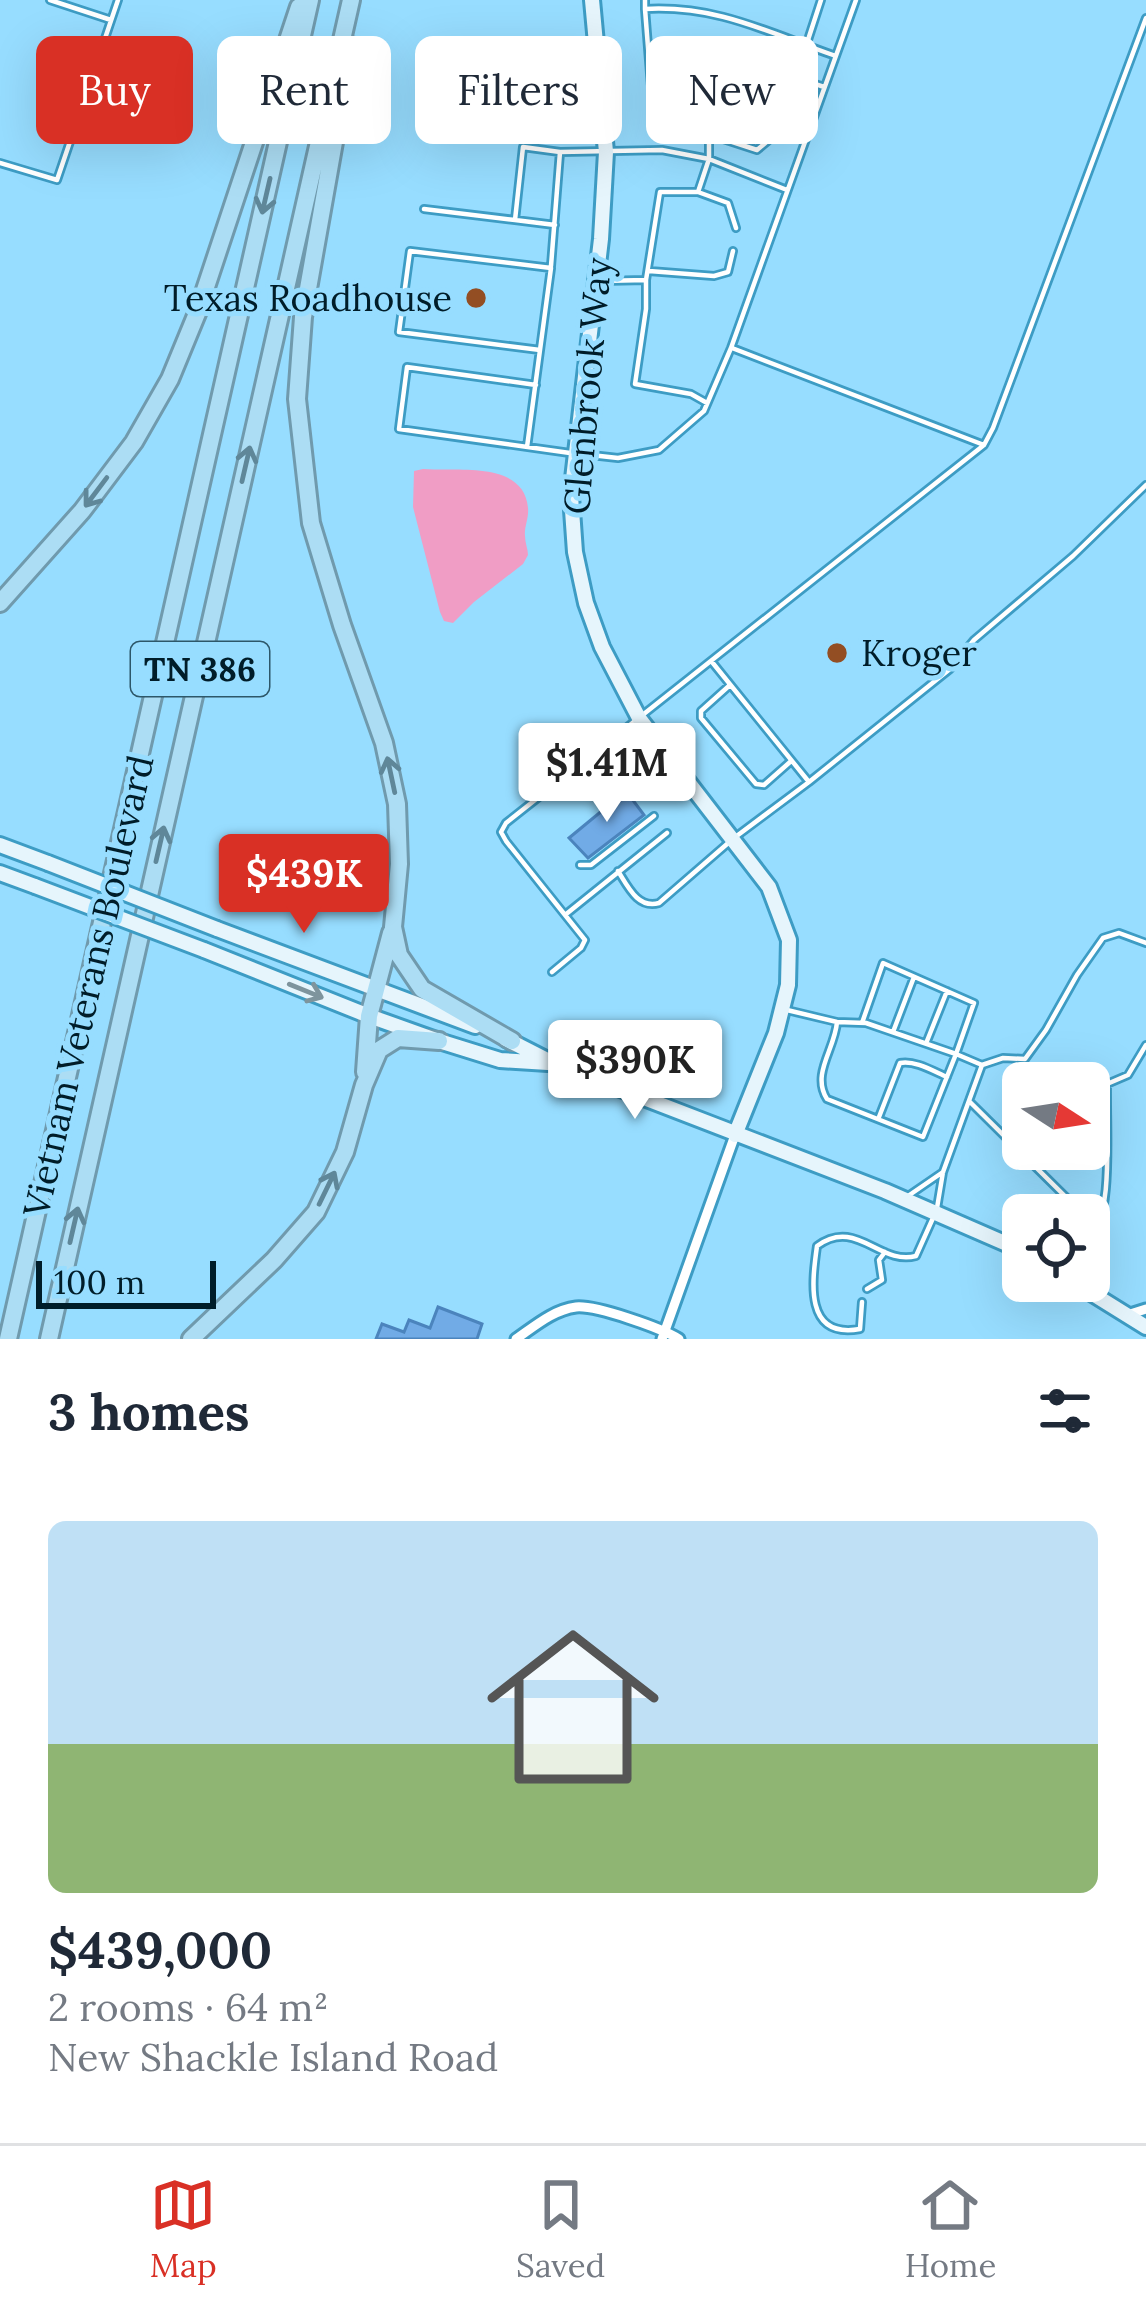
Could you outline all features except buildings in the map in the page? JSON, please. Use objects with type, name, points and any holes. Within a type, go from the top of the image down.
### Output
[{"type":"highway","points":[[0,604],[82,511],[134,442],[170,379],[306,0]]},
{"type":"highway","name":"Vietnam Veterans Boulevard","points":[[8,1339],[306,0]]},
{"type":"highway","points":[[356,0],[303,317],[297,399],[311,523],[384,743],[397,804],[400,864],[393,927],[368,1016],[364,1085]]},
{"type":"highway","name":"Vietnam Veterans Boulevard","points":[[49,1339],[356,0]]},
{"type":"highway","points":[[393,927],[399,955],[422,989],[512,1041]]},
{"type":"highway","points":[[191,1339],[274,1260],[316,1212],[345,1152],[379,1050],[398,1038],[439,1041]]},
{"type":"main road","name":"Glenbrook Way","points":[[592,0],[606,152],[597,280],[572,496],[575,552],[602,647],[640,718],[769,887],[789,940],[788,985],[776,1033],[736,1135]]},
{"type":"main road","points":[[0,845],[512,1041],[553,1063],[1002,1242]]},
{"type":"main road","points":[[0,873],[439,1041],[500,1060],[553,1063]]},
{"type":"main road","points":[[1106,1302],[1146,1327]]},
{"type":"street","points":[[663,1335],[736,1135]]},
{"type":"street","points":[[519,1338],[554,1313],[579,1306],[679,1339]]},
{"type":"street","points":[[1126,1315],[1146,1309]]},
{"type":"lane","points":[[50,0],[111,20]]},
{"type":"lane","points":[[0,163],[57,180],[118,0]]},
{"type":"lane","points":[[645,0],[648,36]]},
{"type":"lane","points":[[809,36],[821,0]]},
{"type":"lane","points":[[536,385],[407,368],[399,429],[618,458],[659,450],[704,411],[856,0]]},
{"type":"lane","points":[[645,9],[674,4],[716,13],[779,36]]},
{"type":"lane","points":[[552,971],[585,940],[501,832],[512,818],[984,446],[1146,18]]},
{"type":"lane","points":[[818,50],[835,56]]},
{"type":"lane","points":[[818,85],[824,87]]},
{"type":"lane","points":[[698,192],[709,144]]},
{"type":"lane","points":[[514,220],[523,147],[560,152],[662,150],[709,159],[787,190]]},
{"type":"lane","points":[[527,447],[560,152]]},
{"type":"lane","points":[[707,403],[691,394],[635,384],[660,193],[698,192],[728,203],[736,228]]},
{"type":"lane","points":[[424,208],[555,225]]},
{"type":"lane","points":[[540,350],[399,332],[410,251],[550,268]]},
{"type":"lane","points":[[649,271],[714,276],[728,272],[734,251]]},
{"type":"lane","points":[[597,280],[646,280]]},
{"type":"lane","points":[[731,348],[984,446]]},
{"type":"lane","points":[[618,872],[640,902],[651,905],[671,895],[734,838],[950,669],[974,640],[1146,485]]},
{"type":"lane","points":[[712,662],[809,782]]},
{"type":"lane","points":[[730,686],[701,711],[701,718],[756,784],[764,784],[792,760]]},
{"type":"lane","points":[[580,865],[591,865],[654,816]]},
{"type":"lane","points":[[566,915],[667,833]]},
{"type":"lane","points":[[782,1009],[862,1023],[982,1065],[1004,1058],[1025,1059],[1103,938],[1119,933],[1146,943]]},
{"type":"lane","points":[[837,1022],[820,1076],[820,1089],[827,1099],[923,1137],[974,1003],[884,963],[862,1023]]},
{"type":"lane","points":[[893,1032],[914,977]]},
{"type":"lane","points":[[926,1043],[947,991]]},
{"type":"lane","points":[[1105,1194],[1107,1084],[1128,1076],[1146,1046]]},
{"type":"lane","points":[[878,1119],[900,1063],[947,1077]]},
{"type":"lane","points":[[862,1302],[860,1329],[846,1332],[826,1326],[816,1311],[812,1282],[817,1246],[838,1236],[851,1237],[903,1259],[916,1256],[936,1213],[943,1172],[982,1065]]},
{"type":"lane","points":[[970,1102],[1064,1194]]},
{"type":"lane","points":[[902,1199],[943,1172]]},
{"type":"lane","points":[[867,1289],[882,1280],[879,1260],[886,1251]]},
{"type":"shaded area","points":[[414,471],[502,475],[524,493],[528,508],[528,555],[523,564],[453,623],[444,621],[440,612],[413,507]]},
{"type":"place","name":"Texas Roadhouse","points":[[476,298]]},
{"type":"place","name":"Kroger","points":[[837,653]]}]
